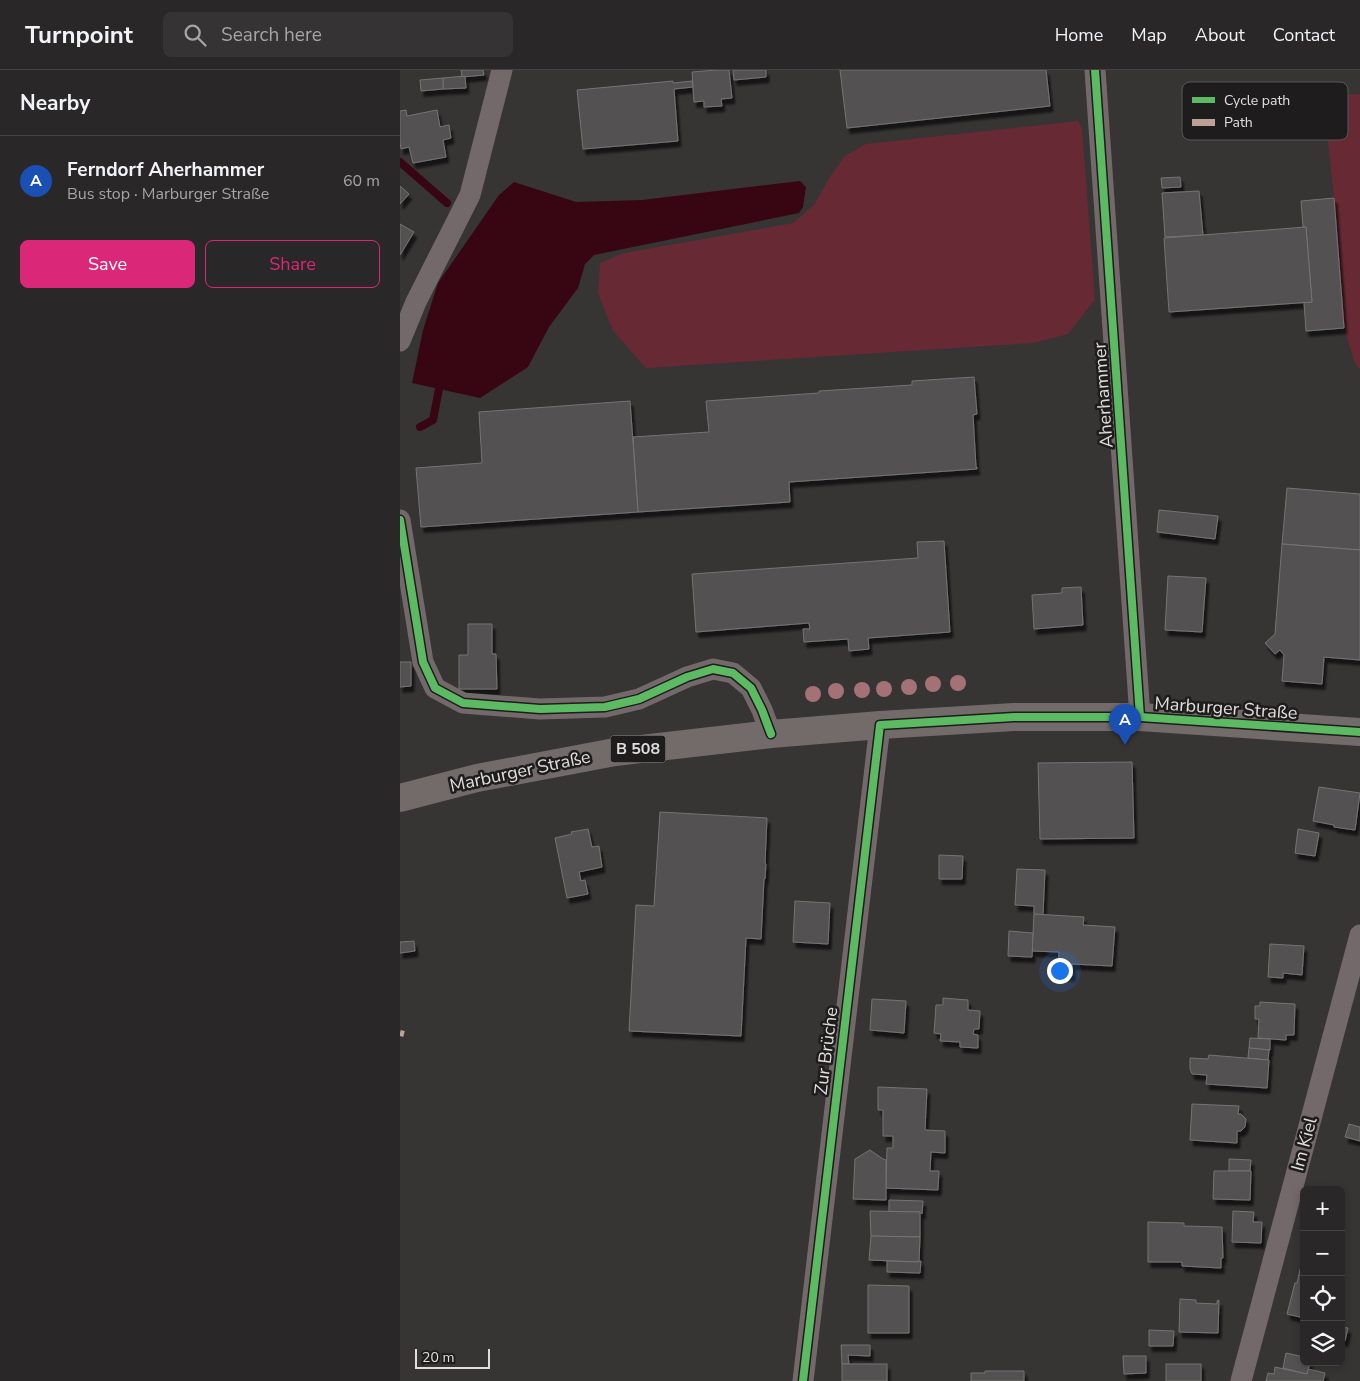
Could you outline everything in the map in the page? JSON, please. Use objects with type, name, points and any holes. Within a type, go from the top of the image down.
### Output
[{"type":"main road","name":"Marburger Straße","points":[[400,798],[477,778],[615,752],[771,734],[880,726],[1014,717],[1140,717],[1360,732]]},
{"type":"street","points":[[400,341],[416,302],[470,195],[502,70]]},
{"type":"street","name":"Aherhammer","points":[[1095,70],[1140,717]]},
{"type":"street","points":[[400,520],[423,662],[435,688],[463,703],[540,708],[605,708],[639,699],[687,677],[713,669],[733,673],[751,688],[771,734]]},
{"type":"street","name":"Zur Brüche","points":[[803,1381],[880,726]]},
{"type":"street","name":"Im Kiel","points":[[1241,1381],[1360,935]]},
{"type":"shaded area","points":[[1360,94],[1360,370],[1354,361],[1344,328],[1328,140],[1348,140],[1348,95]]},
{"type":"shaded area","points":[[1078,121],[1082,129],[1095,300],[1068,334],[1034,343],[646,368],[613,331],[598,293],[600,263],[624,253],[793,223],[814,205],[831,175],[845,156],[866,144]]},
{"type":"shaded area","points":[[800,181],[806,187],[803,207],[799,213],[594,255],[585,264],[578,288],[549,327],[528,367],[480,398],[412,383],[423,330],[438,283],[499,195],[514,182],[576,202],[642,200]]},
{"type":"building","points":[[461,70],[483,70],[484,75],[462,77]]},
{"type":"building","points":[[729,70],[732,98],[721,99],[722,106],[704,107],[704,101],[694,102],[692,72]]},
{"type":"building","points":[[733,70],[766,70],[766,77],[734,80]]},
{"type":"building","points":[[840,70],[1046,70],[1050,106],[847,128]]},
{"type":"building","points":[[465,76],[466,88],[443,89],[443,78]]},
{"type":"building","points":[[443,78],[443,89],[421,91],[420,80]]},
{"type":"building","points":[[673,81],[673,83],[692,81],[693,87],[674,89],[678,141],[583,149],[577,90]]},
{"type":"building","points":[[406,110],[407,116],[437,110],[440,127],[449,125],[451,138],[443,140],[446,157],[413,163],[409,147],[401,149],[400,111]]},
{"type":"building","points":[[1180,177],[1181,187],[1162,188],[1161,178]]},
{"type":"building","points":[[400,186],[409,194],[400,204]]},
{"type":"building","points":[[1199,191],[1203,235],[1165,237],[1162,193]]},
{"type":"building","points":[[1334,198],[1344,328],[1306,331],[1304,302],[1312,302],[1306,227],[1303,227],[1301,201]]},
{"type":"building","points":[[400,224],[414,232],[400,255]]},
{"type":"building","points":[[1306,227],[1312,302],[1169,312],[1164,238]]},
{"type":"building","points":[[974,377],[977,414],[973,415],[977,469],[789,482],[790,502],[638,512],[633,437],[709,432],[706,401],[912,385],[912,381]]},
{"type":"building","points":[[630,401],[638,512],[421,527],[416,468],[482,463],[479,412]]},
{"type":"building","points":[[1287,488],[1360,494],[1360,550],[1282,544]]},
{"type":"building","points":[[1159,510],[1218,516],[1215,539],[1157,532]]},
{"type":"building","points":[[944,541],[950,632],[868,638],[869,649],[849,651],[848,639],[804,642],[803,629],[810,629],[809,623],[696,632],[692,574],[918,558],[917,542]]},
{"type":"building","points":[[1282,544],[1360,550],[1360,660],[1324,657],[1322,684],[1282,681],[1284,655],[1280,650],[1275,654],[1265,643],[1275,634]]},
{"type":"building","points":[[1168,576],[1206,578],[1202,632],[1165,630]]},
{"type":"building","points":[[1081,587],[1083,625],[1034,629],[1032,595],[1062,593],[1062,588]]},
{"type":"building","points":[[468,624],[492,624],[492,654],[496,654],[497,689],[459,689],[459,655],[468,655]]},
{"type":"building","points":[[400,662],[411,662],[411,686],[400,687]]},
{"type":"building","points":[[1132,762],[1134,838],[1040,839],[1038,763]]},
{"type":"building","points":[[1319,787],[1360,793],[1355,830],[1313,821]]},
{"type":"building","points":[[660,812],[767,818],[761,939],[746,938],[741,1036],[629,1031],[636,905],[654,906]]},
{"type":"building","points":[[588,829],[592,847],[599,846],[602,867],[579,872],[581,881],[585,880],[588,894],[567,898],[555,838],[572,834],[571,832]]},
{"type":"building","points":[[1298,829],[1319,833],[1315,856],[1295,853]]},
{"type":"building","points":[[939,855],[963,856],[962,879],[939,879]]},
{"type":"building","points":[[1017,869],[1045,870],[1043,915],[1034,914],[1034,906],[1015,905]]},
{"type":"building","points":[[795,901],[830,903],[828,944],[793,942]]},
{"type":"building","points":[[1034,914],[1084,917],[1083,925],[1115,927],[1112,966],[1072,964],[1072,976],[1058,975],[1059,952],[1032,951]]},
{"type":"building","points":[[1009,931],[1033,933],[1032,957],[1008,956]]},
{"type":"building","points":[[414,941],[415,951],[400,953],[400,942]]},
{"type":"building","points":[[1270,944],[1304,946],[1302,975],[1283,973],[1283,978],[1268,977]]},
{"type":"building","points":[[943,998],[968,1000],[968,1010],[980,1011],[979,1029],[974,1029],[973,1034],[978,1035],[978,1048],[960,1047],[960,1042],[940,1041],[941,1034],[934,1033],[936,1005],[943,1005]]},
{"type":"building","points":[[872,999],[906,1001],[904,1033],[870,1030]]},
{"type":"building","points":[[1260,1002],[1295,1004],[1294,1035],[1286,1035],[1286,1040],[1258,1038],[1259,1019],[1255,1019],[1255,1006],[1260,1006]]},
{"type":"building","points":[[1250,1038],[1270,1039],[1270,1050],[1249,1048]]},
{"type":"building","points":[[1249,1048],[1270,1050],[1268,1060],[1248,1058]]},
{"type":"building","points":[[1209,1055],[1269,1060],[1267,1088],[1206,1084],[1207,1075],[1192,1074],[1190,1058],[1208,1059]]},
{"type":"building","points":[[878,1087],[927,1089],[925,1130],[945,1131],[945,1153],[931,1152],[930,1171],[939,1171],[938,1190],[886,1188],[887,1148],[893,1148],[893,1136],[883,1136],[883,1110],[878,1110]]},
{"type":"building","points":[[1192,1104],[1239,1106],[1238,1114],[1241,1114],[1246,1119],[1245,1127],[1241,1131],[1237,1131],[1237,1143],[1190,1140]]},
{"type":"building","points":[[1349,1124],[1360,1127],[1360,1141],[1345,1137]]},
{"type":"building","points":[[870,1150],[886,1160],[886,1200],[853,1199],[855,1159]]},
{"type":"building","points":[[1229,1159],[1251,1160],[1250,1171],[1229,1171]]},
{"type":"building","points":[[1214,1171],[1251,1171],[1250,1200],[1213,1199]]},
{"type":"building","points":[[889,1200],[923,1201],[922,1214],[920,1212],[889,1212]]},
{"type":"building","points":[[870,1211],[920,1212],[920,1237],[871,1236]]},
{"type":"building","points":[[1233,1211],[1254,1212],[1253,1222],[1262,1222],[1261,1243],[1232,1242]]},
{"type":"building","points":[[1148,1222],[1184,1223],[1184,1226],[1222,1227],[1223,1258],[1221,1258],[1221,1268],[1182,1266],[1182,1262],[1148,1262]]},
{"type":"building","points":[[871,1236],[920,1237],[919,1262],[869,1260]]},
{"type":"building","points":[[887,1261],[921,1261],[920,1273],[887,1272]]},
{"type":"building","points":[[1300,1270],[1300,1317],[1287,1314],[1295,1283],[1297,1283]]},
{"type":"building","points":[[868,1285],[909,1286],[909,1333],[868,1333]]},
{"type":"building","points":[[1180,1299],[1196,1300],[1196,1303],[1217,1304],[1219,1300],[1218,1333],[1179,1332]]},
{"type":"building","points":[[1345,1328],[1348,1328],[1345,1341]]},
{"type":"building","points":[[1149,1330],[1174,1331],[1173,1346],[1149,1346]]},
{"type":"building","points":[[841,1345],[870,1345],[870,1356],[848,1355],[849,1364],[842,1364]]},
{"type":"building","points":[[1286,1353],[1300,1356],[1300,1366],[1309,1366],[1307,1374],[1283,1368]]},
{"type":"building","points":[[1123,1356],[1146,1356],[1146,1373],[1124,1374]]},
{"type":"building","points":[[842,1364],[887,1364],[887,1381],[842,1381]]},
{"type":"building","points":[[1166,1364],[1201,1364],[1201,1381],[1166,1381]]},
{"type":"building","points":[[1275,1367],[1307,1374],[1308,1369],[1325,1373],[1323,1381],[1266,1381],[1268,1373],[1274,1374]]},
{"type":"building","points":[[985,1371],[1024,1371],[1024,1381],[971,1381],[971,1373],[985,1373]]},
{"type":"waterway","points":[[400,162],[447,203]]},
{"type":"waterway","points":[[420,427],[433,420],[439,389]]},
{"type":"marked path","points":[[400,1033],[404,1034]]},
{"type":"cycle path","points":[[1095,70],[1140,717]]},
{"type":"cycle path","points":[[400,520],[423,662],[435,688],[463,703],[540,709],[605,707],[639,699],[687,677],[713,669],[733,673],[751,688],[771,734]]},
{"type":"cycle path","points":[[803,1381],[880,725],[1014,717],[1140,717],[1360,732]]},
{"type":"place","name":"Ferndorf Aherhammer","points":[[1125,745]]}]
